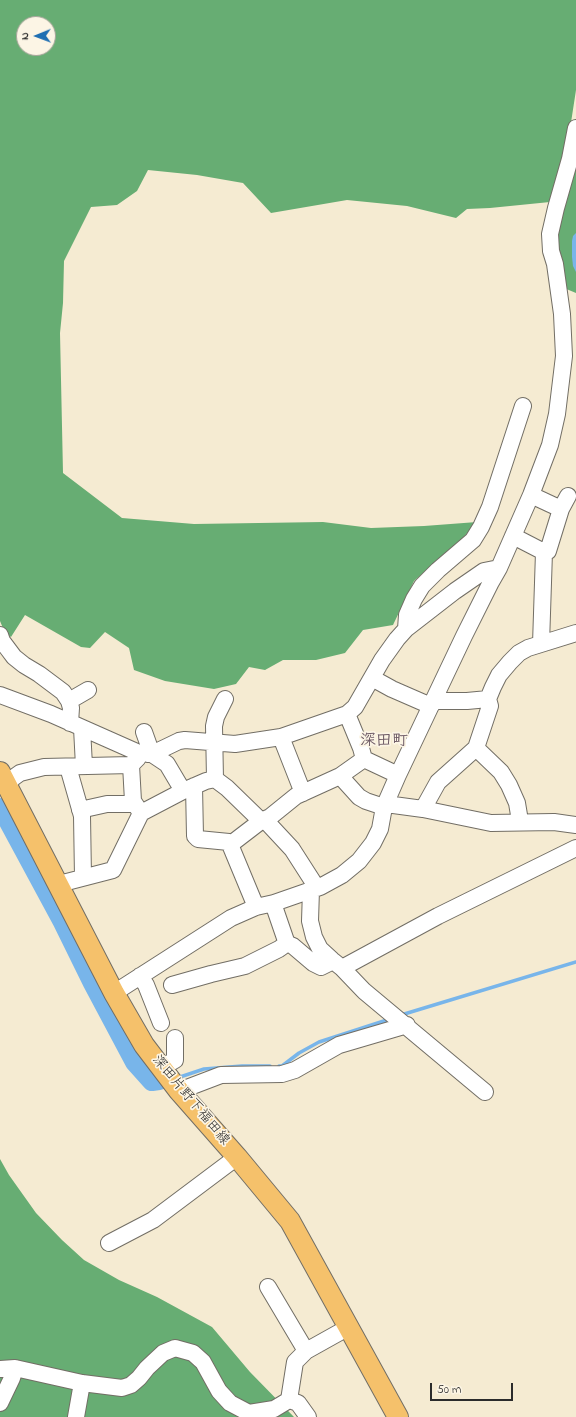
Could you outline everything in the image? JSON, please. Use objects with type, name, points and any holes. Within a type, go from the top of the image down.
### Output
[{"type":"main road","name":"深田片野下福田線","points":[[4,779],[114,993],[144,1045],[179,1091],[237,1157],[290,1221],[398,1417]]},
{"type":"street","points":[[114,993],[231,918],[256,907],[274,903],[314,889],[342,875],[359,861],[368,851],[380,829],[385,805],[398,775],[471,622],[499,568],[531,496],[550,445],[557,414],[564,356],[562,314],[555,264],[551,252],[550,234],[570,159],[576,128]]},
{"type":"street","points":[[406,629],[407,615],[422,586],[473,540],[481,528],[490,507],[523,406]]},
{"type":"street","points":[[531,496],[564,502],[548,551],[544,552]]},
{"type":"street","points":[[513,536],[544,552]]},
{"type":"street","points":[[541,644],[544,552]]},
{"type":"street","points":[[4,779],[13,778],[20,773],[44,767],[131,765],[148,754],[185,740],[236,744],[281,737],[347,714],[355,708],[387,653],[406,629],[455,591],[484,571],[499,568]]},
{"type":"street","points":[[423,809],[438,782],[476,748],[490,706],[488,699],[492,687],[499,675],[510,662],[519,653],[528,648],[576,633]]},
{"type":"street","points":[[0,635],[2,641],[14,657],[53,684],[63,692],[69,701],[84,766]]},
{"type":"street","points":[[372,678],[392,689],[432,704],[488,699]]},
{"type":"street","points":[[69,701],[88,690]]},
{"type":"street","points":[[0,695],[126,748],[148,754],[167,764],[188,788],[196,836],[198,839],[220,840],[231,844],[256,907]]},
{"type":"street","points":[[215,779],[214,726],[216,717],[225,698]]},
{"type":"street","points":[[347,714],[364,759],[398,775]]},
{"type":"street","points":[[144,732],[149,746],[148,754]]},
{"type":"street","points":[[281,737],[303,793]]},
{"type":"street","points":[[476,748],[501,772],[509,785],[517,803],[520,821]]},
{"type":"street","points":[[231,844],[263,820],[270,817],[296,796],[340,776],[364,759]]},
{"type":"street","points":[[131,765],[133,801],[138,808]]},
{"type":"street","points":[[68,767],[82,816],[82,878]]},
{"type":"street","points":[[340,776],[359,797],[366,801],[385,805],[423,809],[485,822],[554,822],[576,826]]},
{"type":"street","points":[[80,810],[107,804],[138,808],[206,780],[215,779],[263,820],[292,849],[314,889],[310,921],[314,937],[320,949],[338,964],[364,991],[407,1025],[485,1092]]},
{"type":"street","points":[[59,884],[113,870],[138,808]]},
{"type":"street","points":[[274,903],[286,943],[293,946],[313,963],[321,967],[338,964],[576,848]]},
{"type":"street","points":[[172,985],[245,966],[279,949],[286,943]]},
{"type":"street","points":[[140,976],[146,985],[161,1023]]},
{"type":"street","points":[[179,1091],[221,1075],[282,1074],[295,1070],[339,1046],[407,1025]]},
{"type":"street","points":[[161,1068],[175,1060],[175,1038]]},
{"type":"street","points":[[109,1243],[153,1220],[237,1157]]},
{"type":"street","points":[[268,1287],[306,1351]]},
{"type":"street","points":[[289,1400],[295,1362],[306,1351],[349,1327]]},
{"type":"street","points":[[7,1369],[82,1383],[122,1388],[131,1386],[162,1353],[175,1348],[193,1353],[203,1362],[219,1391],[230,1403],[249,1413],[274,1409],[289,1400]]},
{"type":"street","points":[[0,1403],[12,1378],[7,1369]]},
{"type":"street","points":[[76,1417],[82,1383]]},
{"type":"street","points":[[289,1400],[298,1404],[308,1417]]},
{"type":"green space","points":[[0,0],[576,0],[576,90],[568,142],[550,202],[467,209],[456,218],[407,206],[347,200],[271,213],[243,183],[197,175],[148,170],[137,191],[117,205],[91,207],[64,261],[63,303],[60,333],[63,473],[122,518],[194,524],[323,522],[371,528],[477,522],[463,538],[414,581],[393,625],[363,630],[345,653],[316,660],[283,660],[265,670],[249,667],[236,684],[214,689],[165,681],[134,670],[129,648],[105,632],[90,648],[81,647],[25,615],[11,637],[5,633],[0,621]]},
{"type":"green space","points":[[576,163],[576,293],[564,288],[557,253],[558,224]]},
{"type":"green space","points":[[0,1159],[9,1175],[36,1213],[84,1260],[119,1280],[157,1297],[212,1327],[250,1372],[294,1417],[0,1417]]},
{"type":"water","points":[[576,233],[576,272],[573,266],[572,241],[573,236]]},
{"type":"waterway","points":[[0,808],[63,922],[93,983],[135,1062],[152,1081],[159,1080]]},
{"type":"waterway","points":[[401,1015],[576,962]]},
{"type":"waterway","points":[[279,1066],[282,1066],[299,1053],[319,1042],[390,1019]]},
{"type":"waterway","points":[[180,1077],[204,1069],[242,1066],[270,1066]]},
{"type":"district","name":"深田町","points":[[384,742]]}]
